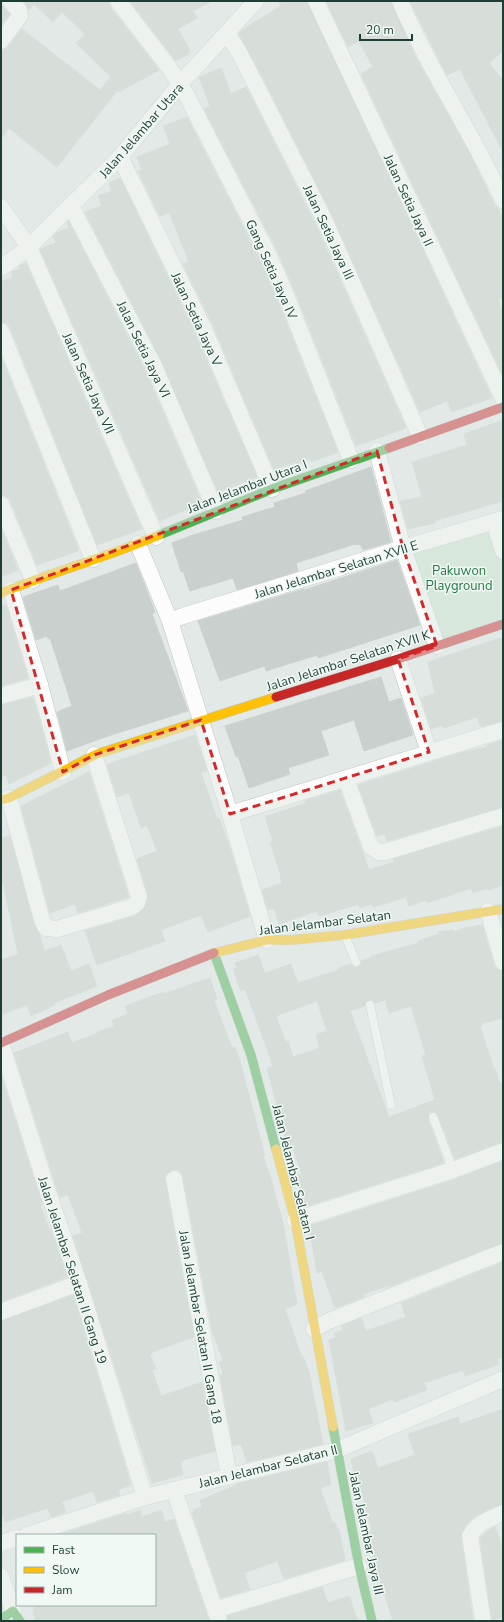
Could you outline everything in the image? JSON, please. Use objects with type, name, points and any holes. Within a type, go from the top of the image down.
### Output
[{"type":"street","points":[[1,41],[20,16],[19,10],[10,1]]},
{"type":"street","name":"Gang Setia Jaya IV","points":[[118,1],[180,84],[276,270],[351,460]]},
{"type":"street","name":"Jalan Jelambar Utara","points":[[1,268],[30,246],[120,157],[180,84],[256,1]]},
{"type":"street","name":"Jalan Setia Jaya II","points":[[316,1],[503,398]]},
{"type":"street","points":[[400,1],[420,42],[459,112],[503,200]]},
{"type":"street","name":"Jalan Setia Jaya III","points":[[227,33],[240,54],[324,219],[420,436]]},
{"type":"street","name":"Jalan Setia Jaya V","points":[[120,157],[202,327],[270,486]]},
{"type":"street","name":"Jalan Setia Jaya VI","points":[[71,206],[154,366],[216,511]]},
{"type":"street","name":"Jalan Setia Jaya VII","points":[[1,207],[30,246],[156,536]]},
{"type":"street","points":[[1,331],[93,559]]},
{"type":"street","name":"Jalan Jelambar Utara I","points":[[6,592],[33,580],[138,544],[270,486],[351,460],[503,406]]},
{"type":"street","points":[[377,451],[402,548],[437,646]]},
{"type":"street","points":[[1,504],[33,580]]},
{"type":"street","points":[[498,520],[503,551]]},
{"type":"street","name":"Jalan Jelambar Selatan XVII E","points":[[170,621],[402,548],[498,520]]},
{"type":"street","points":[[138,544],[170,621],[230,814],[267,940]]},
{"type":"street","points":[[6,592],[40,685],[62,772]]},
{"type":"street","name":"Jalan Jelambar Selatan XVII K","points":[[5,799],[94,755],[398,659],[503,624]]},
{"type":"street","points":[[398,659],[429,752]]},
{"type":"street","points":[[1,696],[40,685]]},
{"type":"street","points":[[230,814],[503,730]]},
{"type":"street","points":[[5,799],[42,920],[46,928],[57,929],[132,907],[137,903],[139,897],[94,755]]},
{"type":"street","points":[[346,779],[371,848],[379,852],[385,852],[503,816]]},
{"type":"street","points":[[496,910],[503,962]]},
{"type":"street","name":"Jalan Jelambar Selatan","points":[[1,1043],[108,995],[214,953],[267,940],[291,940],[344,935],[496,910]]},
{"type":"street","name":"Jalan Jelambar Selatan I","points":[[214,953],[251,1056],[295,1220],[337,1450]]},
{"type":"street","name":"Jalan Jelambar Selatan II Gang 19","points":[[1,1043],[43,1177],[79,1283],[145,1496]]},
{"type":"street","points":[[295,1220],[453,1170],[503,1151]]},
{"type":"street","name":"Jalan Jelambar Selatan II Gang 18","points":[[174,1179],[229,1476]]},
{"type":"street","points":[[314,1329],[329,1321],[503,1252]]},
{"type":"street","points":[[1,1312],[79,1283]]},
{"type":"street","name":"Jalan Jelambar Selatan II","points":[[30,1534],[145,1496],[337,1450],[503,1379]]},
{"type":"street","name":"Jalan Jelambar Jaya III","points":[[337,1450],[372,1621]]},
{"type":"street","points":[[174,1490],[217,1616],[360,1566]]},
{"type":"street","points":[[483,1621],[470,1536],[474,1528],[503,1513]]},
{"type":"street","points":[[1,1543],[16,1538]]},
{"type":"street","points":[[1,1576],[11,1617]]},
{"type":"lane","points":[[344,935],[356,962]]},
{"type":"lane","points":[[370,1005],[391,1105]]},
{"type":"lane","points":[[433,1117],[453,1170]]},
{"type":"highlighted area","points":[[377,451],[403,548],[437,646],[398,659],[429,752],[230,814],[201,720],[94,755],[63,772],[11,590]]},
{"type":"green space","name":"Pakuwon Playground","points":[[494,522],[503,551],[503,624],[437,646],[403,548]]},
{"type":"building","points":[[23,1],[109,1],[110,7],[159,70],[119,92],[117,91],[57,167],[9,128],[1,139],[1,51],[8,47],[22,29],[100,90],[111,77],[76,43],[85,34],[62,12],[53,22],[34,4],[29,10]]},
{"type":"building","points":[[130,1],[212,1],[193,11],[197,18],[178,29],[189,48],[189,54],[176,61]]},
{"type":"building","points":[[278,1],[307,1],[492,398],[452,412],[447,401],[420,412],[332,215],[263,78],[239,34],[242,30],[281,6]]},
{"type":"building","points":[[326,1],[391,1],[415,56],[470,154],[494,204],[498,208],[503,219],[503,297],[498,300],[503,312],[503,376],[361,74],[373,67],[359,41],[348,47]]},
{"type":"building","points":[[410,1],[503,1],[503,51],[489,63],[503,80],[503,152],[460,69],[447,75]]},
{"type":"building","points":[[1,4],[10,14],[1,25]]},
{"type":"building","points":[[221,68],[231,94],[246,87],[315,223],[406,428],[356,446],[292,284],[277,250],[204,109],[210,106],[199,77]]},
{"type":"building","points":[[187,117],[259,258],[338,452],[311,462],[309,459],[296,464],[295,462],[274,470],[212,323],[183,264],[189,262],[169,212],[160,216],[138,171],[142,170],[137,157],[170,144],[163,126]]},
{"type":"building","points":[[120,178],[194,331],[257,477],[218,492],[162,362],[85,212],[102,206],[98,196],[112,191],[109,183]]},
{"type":"building","points":[[69,222],[145,370],[202,503],[160,521],[40,249],[56,243],[53,236],[58,232],[69,228],[67,223]]},
{"type":"building","points":[[26,263],[142,529],[97,545],[10,327],[7,323],[1,322],[1,282],[13,277],[11,272],[20,269],[19,266]]},
{"type":"building","points":[[1,356],[79,551],[37,565],[10,500],[6,496],[1,495]]},
{"type":"building","points":[[503,420],[503,501],[434,521],[435,523],[408,529],[400,501],[422,497],[412,462],[467,445],[464,434]]},
{"type":"building","points":[[371,467],[391,542],[363,550],[360,544],[355,544],[296,563],[298,571],[237,590],[233,578],[190,591],[183,571],[181,572],[172,543],[243,520],[242,517],[275,507],[274,503],[306,493],[305,491]]},
{"type":"building","points":[[1,528],[18,570],[1,577]]},
{"type":"building","points":[[397,560],[420,625],[318,658],[317,655],[266,671],[265,666],[220,681],[198,621],[304,590]]},
{"type":"building","points":[[136,563],[155,612],[152,614],[188,711],[108,736],[67,751],[57,712],[72,706],[50,638],[48,639],[47,636],[36,640],[23,597],[58,585],[60,591]]},
{"type":"building","points":[[1,605],[6,605],[28,678],[1,686]]},
{"type":"building","points":[[503,637],[503,721],[481,727],[477,717],[444,728],[443,725],[431,729],[421,698],[435,693],[428,662]]},
{"type":"building","points":[[381,677],[389,702],[401,698],[413,735],[364,751],[354,720],[321,731],[329,755],[288,768],[290,774],[249,788],[238,756],[236,757],[225,726]]},
{"type":"building","points":[[33,697],[51,763],[9,784],[6,775],[1,777],[1,705]]},
{"type":"building","points":[[195,735],[207,771],[201,773],[217,819],[219,818],[231,851],[250,916],[208,932],[201,915],[161,930],[165,941],[97,965],[85,931],[135,916],[143,910],[148,900],[148,895],[137,859],[157,851],[147,825],[141,828],[129,793],[117,797],[107,765]]},
{"type":"building","points":[[503,740],[503,807],[387,841],[385,834],[377,836],[358,785],[460,753],[487,747],[487,745]]},
{"type":"building","points":[[89,772],[129,897],[78,913],[75,904],[50,913],[21,806]]},
{"type":"building","points":[[340,790],[369,870],[394,862],[393,859],[503,826],[503,885],[488,890],[487,888],[473,893],[471,888],[427,903],[426,900],[409,906],[406,897],[373,907],[372,904],[360,908],[359,904],[319,916],[317,911],[279,924],[274,908],[268,910],[262,890],[282,883],[270,842],[273,841],[265,817],[306,803],[305,801]]},
{"type":"building","points":[[10,836],[33,922],[40,935],[44,951],[61,945],[71,971],[89,964],[97,986],[54,1003],[55,1005],[31,1016],[27,1005],[1,1015],[1,960],[18,954],[1,873],[1,838]]},
{"type":"building","points":[[482,925],[494,965],[497,969],[503,971],[503,1018],[483,1023],[480,1026],[500,1084],[503,1083],[503,1142],[455,1159],[438,1115],[431,1112],[428,1119],[444,1163],[304,1207],[296,1176],[302,1174],[292,1146],[288,1147],[267,1068],[273,1066],[245,989],[241,991],[233,969],[237,968],[235,963],[258,955],[265,973],[291,964],[298,983],[339,970],[338,968],[351,964],[353,967],[358,967],[361,965],[361,961],[372,957],[371,956],[419,943],[418,941],[439,934],[438,932],[453,930],[454,932],[464,928]],"holes":[[[372,1000],[375,1003],[385,1000],[389,1013],[411,1006],[426,1055],[422,1056],[435,1100],[389,1117],[350,1011],[365,1006],[366,1001]],[[317,1001],[327,1031],[316,1035],[320,1048],[293,1057],[288,1041],[286,1042],[276,1016]]]},
{"type":"building","points":[[210,978],[217,999],[214,1000],[232,1048],[235,1047],[240,1061],[265,1156],[263,1156],[283,1223],[297,1304],[285,1309],[302,1357],[303,1356],[309,1372],[323,1444],[247,1462],[241,1444],[233,1446],[220,1375],[223,1374],[219,1362],[223,1361],[212,1330],[183,1177],[178,1170],[172,1170],[165,1175],[165,1181],[194,1337],[152,1352],[150,1355],[156,1369],[152,1370],[161,1396],[202,1382],[215,1451],[180,1461],[183,1475],[152,1483],[73,1236],[82,1233],[68,1195],[60,1198],[14,1053],[68,1032],[72,1043],[114,1026],[112,1020],[128,1014],[125,1006],[163,992],[163,994]]},
{"type":"building","points":[[1,1075],[42,1204],[40,1205],[51,1230],[67,1277],[1,1302]]},
{"type":"building","points":[[503,1161],[503,1243],[388,1287],[363,1294],[364,1297],[335,1308],[322,1271],[317,1273],[309,1226],[456,1179]]},
{"type":"building","points":[[503,1262],[503,1357],[497,1359],[499,1364],[465,1376],[463,1370],[424,1383],[427,1390],[394,1402],[393,1399],[368,1409],[373,1423],[346,1431],[329,1340],[336,1337],[334,1333],[343,1330],[342,1326],[361,1318],[366,1331],[406,1317],[401,1303]]},
{"type":"building","points":[[73,1295],[131,1485],[118,1490],[120,1495],[97,1502],[93,1491],[62,1502],[66,1512],[51,1517],[48,1508],[5,1522],[1,1510],[1,1321]]},
{"type":"building","points":[[503,1409],[503,1504],[474,1517],[465,1526],[461,1537],[473,1621],[393,1621],[369,1544],[371,1543],[367,1531],[372,1530],[363,1504],[365,1503],[355,1476],[351,1459],[372,1451],[378,1468],[415,1455],[408,1434],[458,1417],[460,1424]]},
{"type":"building","points":[[327,1462],[331,1484],[320,1488],[333,1524],[335,1523],[340,1533],[345,1560],[284,1579],[277,1561],[244,1573],[250,1589],[221,1598],[192,1513],[194,1512],[193,1510],[202,1507],[200,1500],[241,1483]]},
{"type":"building","points":[[140,1510],[142,1517],[161,1510],[165,1522],[174,1519],[209,1621],[36,1621],[33,1614],[33,1608],[39,1606],[156,1606],[156,1534],[61,1534],[127,1513],[127,1515]]},
{"type":"building","points":[[495,1527],[503,1549],[503,1617],[492,1620],[480,1538],[486,1532]]},
{"type":"building","points":[[322,1587],[328,1603],[349,1596],[358,1621],[228,1621],[227,1616]]},
{"type":"traffic: fast","points":[[159,535],[272,489],[389,448]]},
{"type":"traffic: fast","points":[[214,953],[251,1055],[276,1149]]},
{"type":"traffic: fast","points":[[333,1427],[359,1566],[372,1621]]},
{"type":"traffic: fast","points":[[1,1619],[13,1611],[20,1621]]},
{"type":"traffic: slow","points":[[1,593],[159,535]]},
{"type":"traffic: slow","points":[[1,800],[9,798],[97,754],[276,697]]},
{"type":"traffic: slow","points":[[214,953],[267,940],[291,940],[344,935],[503,909]]},
{"type":"traffic: slow","points":[[276,1149],[295,1220],[333,1427]]},
{"type":"traffic: jam","points":[[389,448],[503,407]]},
{"type":"traffic: jam","points":[[276,697],[503,624]]},
{"type":"traffic: jam","points":[[1,1043],[108,995],[214,953]]}]
